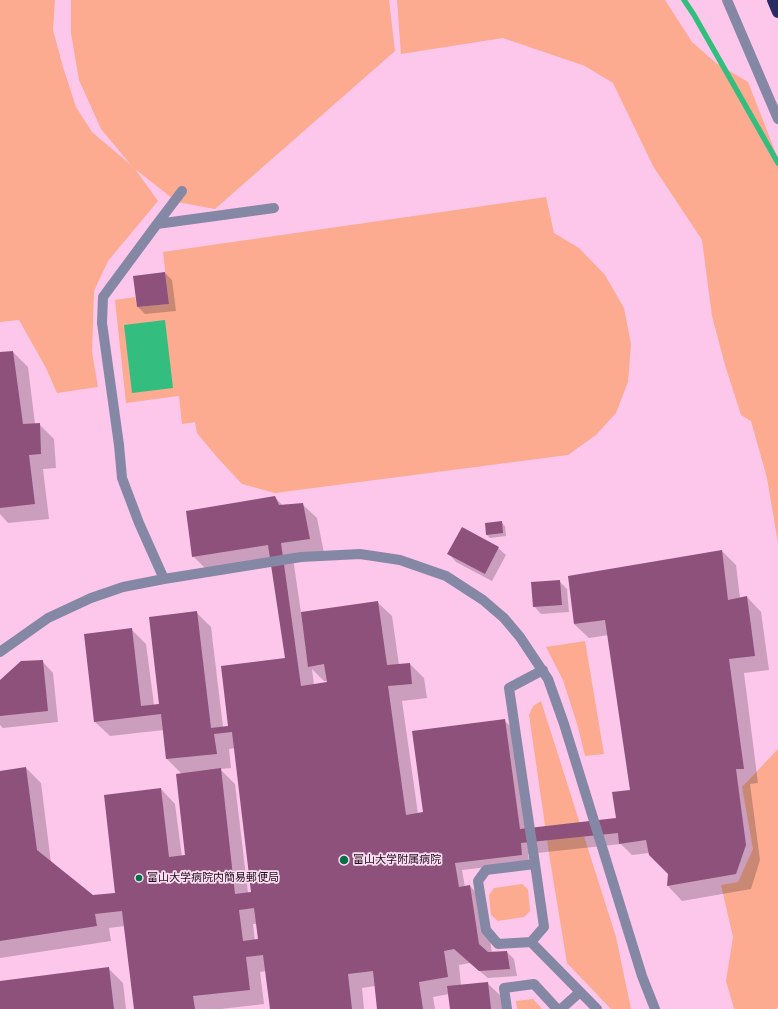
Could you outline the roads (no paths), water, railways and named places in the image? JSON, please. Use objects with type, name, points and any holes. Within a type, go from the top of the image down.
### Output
[{"type":"highway","points":[[773,0],[778,12]]},
{"type":"street","points":[[727,0],[778,119]]},
{"type":"street","points":[[164,578],[139,523],[122,478],[119,445],[102,323],[103,297],[182,191]]},
{"type":"street","points":[[157,224],[274,208]]},
{"type":"street","points":[[0,652],[48,618],[91,598],[123,587],[164,578],[301,558],[360,554],[400,560],[446,576],[483,600],[504,618],[520,637],[548,679],[564,724],[642,976],[655,1009]]},
{"type":"street","points":[[534,864],[486,870],[478,881],[486,930],[498,944],[531,942],[544,927],[509,688],[543,670]]},
{"type":"street","points":[[531,942],[597,1009]]},
{"type":"street","points":[[507,1009],[504,988],[534,984],[557,1009]]},
{"type":"street","points":[[561,1009],[580,992]]},
{"type":"waterway","points":[[684,0],[778,163]]},
{"type":"place","name":"富山大学附属病院","points":[[344,860]]},
{"type":"place","name":"富山大学病院内簡易郵便局","points":[[139,878]]}]
